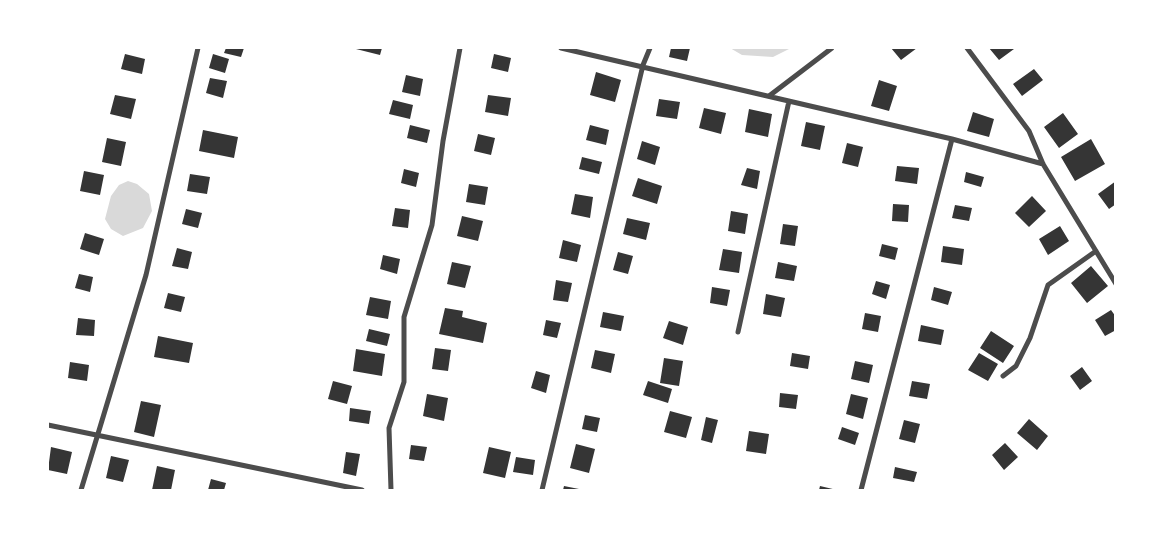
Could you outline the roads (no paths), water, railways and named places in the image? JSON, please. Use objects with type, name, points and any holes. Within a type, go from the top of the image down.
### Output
[{"type":"street","points":[[81,490],[146,275],[198,48]]},
{"type":"street","points":[[391,490],[389,428],[404,382],[404,317],[432,225],[443,141],[460,48]]},
{"type":"street","points":[[561,48],[642,65],[952,139],[1043,164]]},
{"type":"street","points":[[542,490],[642,65],[650,48]]},
{"type":"street","points":[[769,96],[832,48]]},
{"type":"street","points":[[967,48],[1029,131],[1043,164],[1116,284]]},
{"type":"street","points":[[738,332],[789,100]]},
{"type":"street","points":[[861,490],[952,139]]},
{"type":"street","points":[[1003,376],[1016,366],[1020,359],[1030,338],[1048,285],[1096,251]]},
{"type":"street","points":[[48,425],[362,490]]}]
